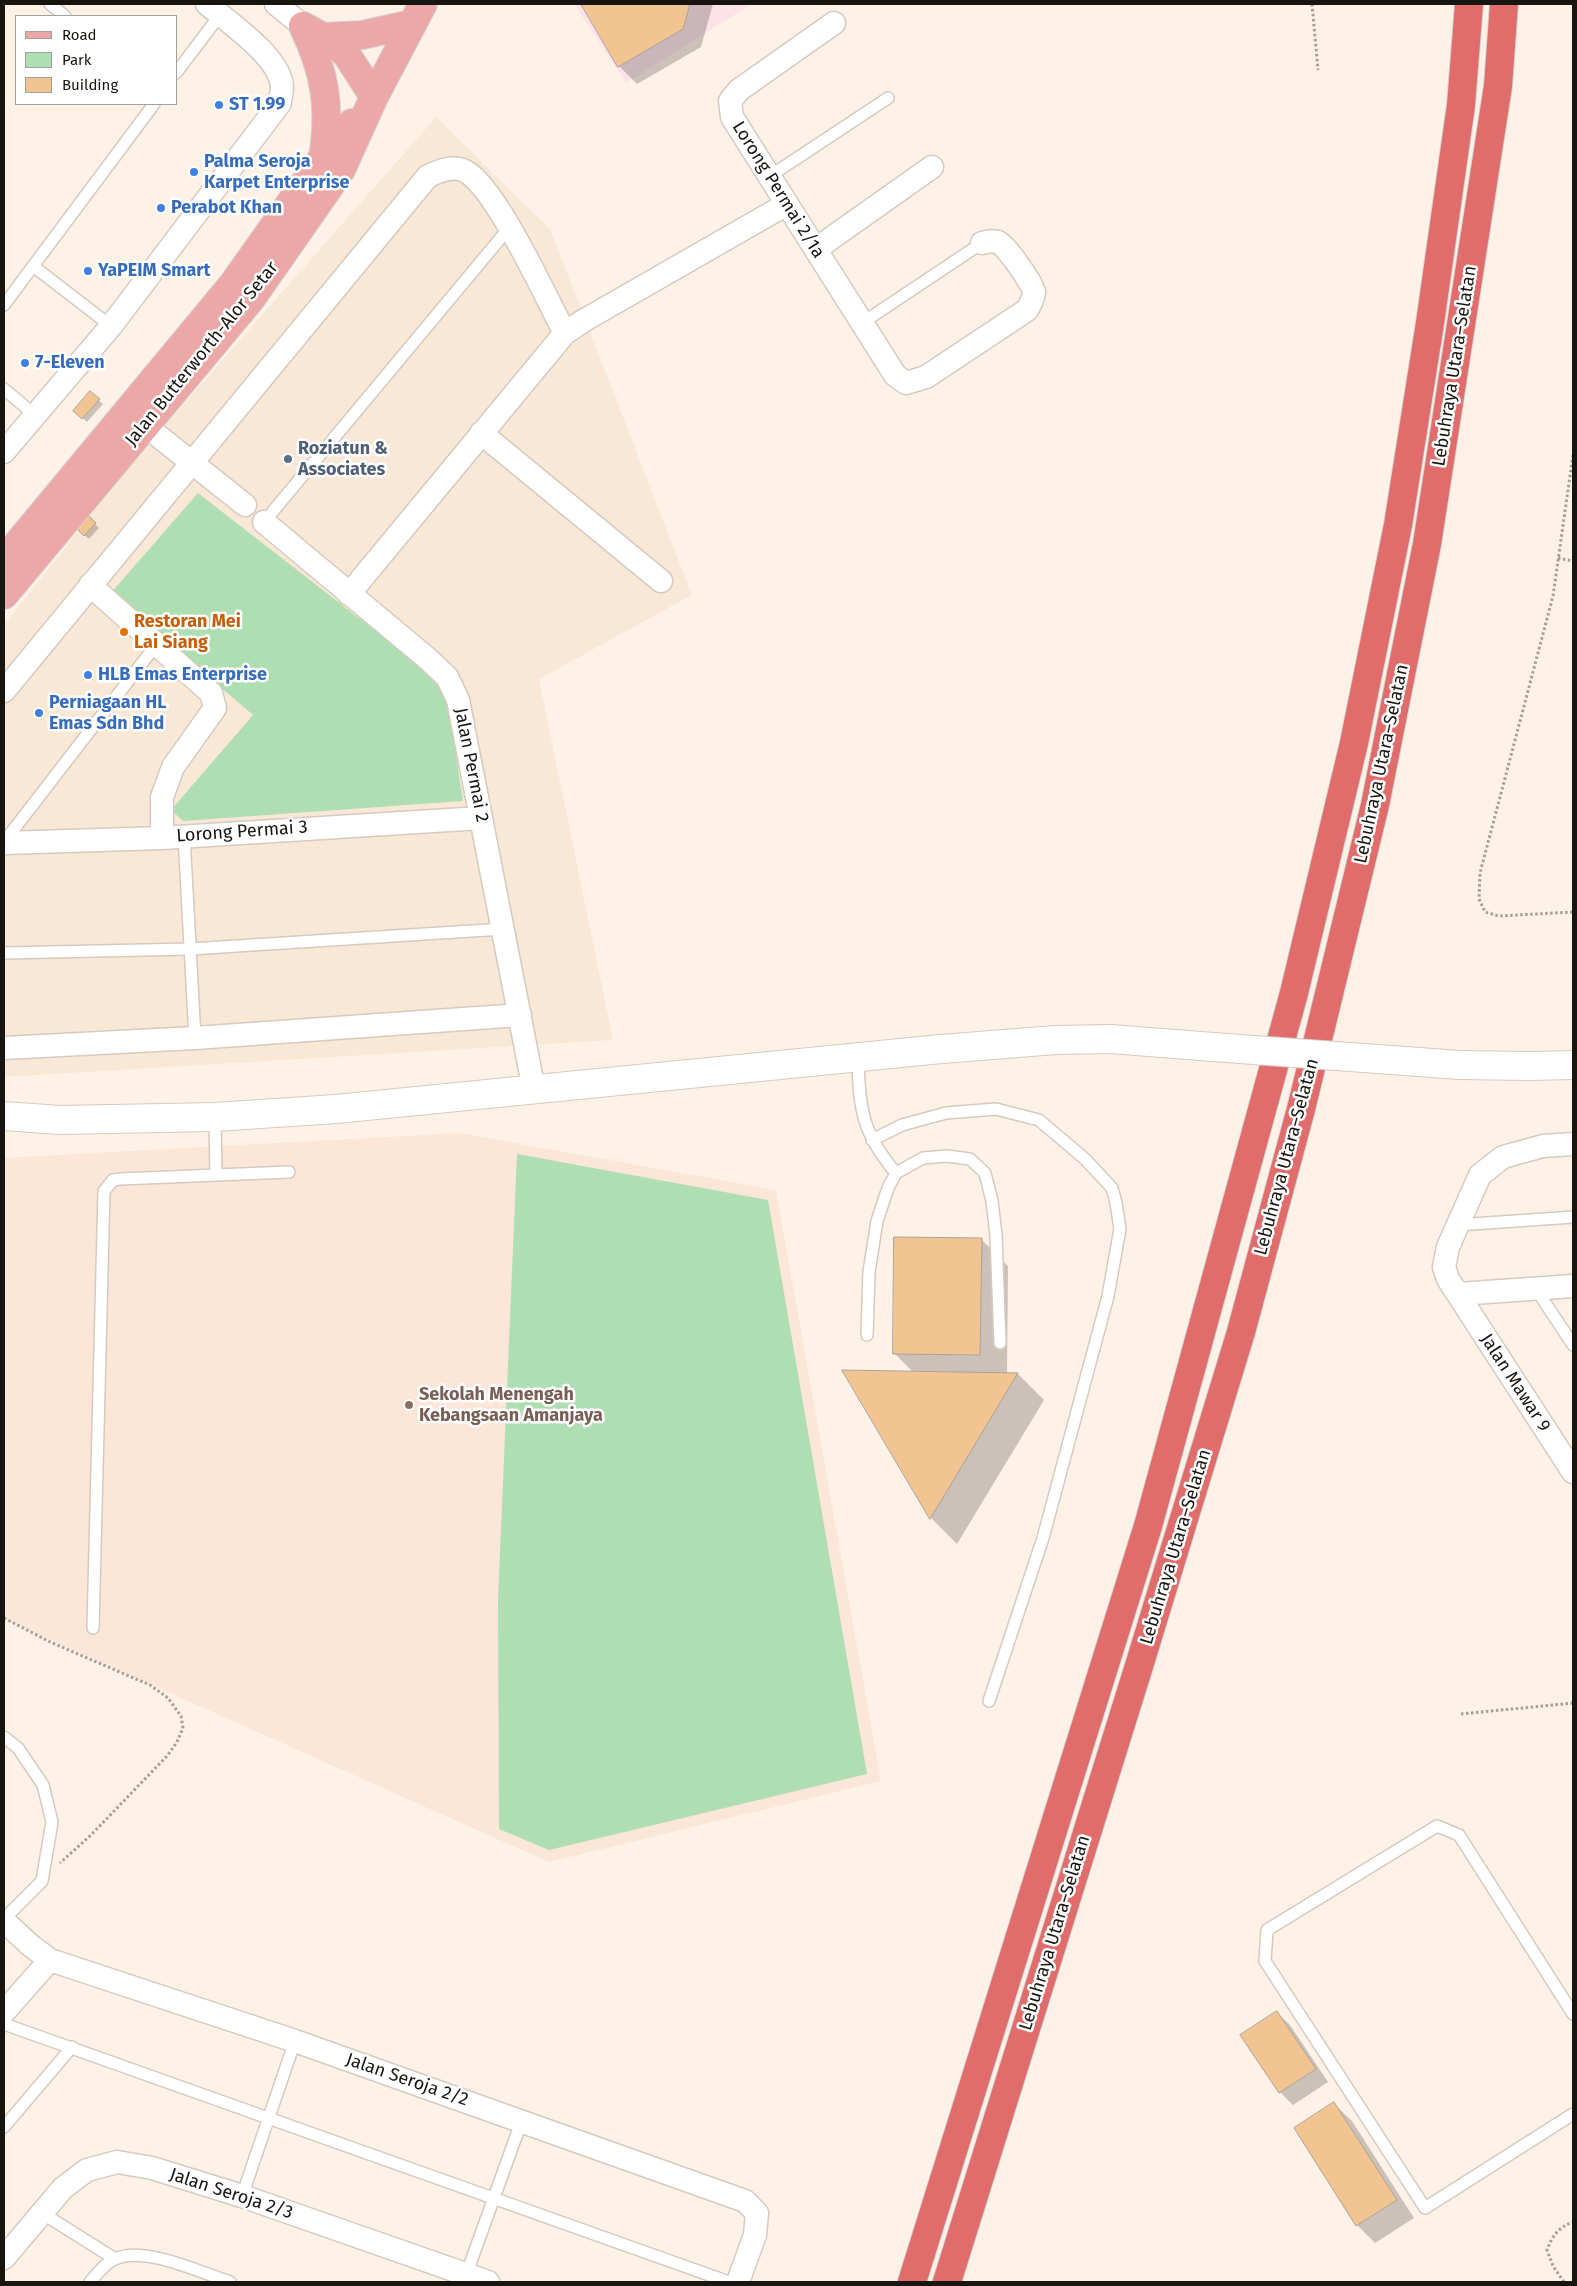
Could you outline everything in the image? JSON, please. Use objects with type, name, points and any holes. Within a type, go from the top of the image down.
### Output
[{"type":"highway","name":"Lebuhraya Utara–Selatan","points":[[912,2282],[1148,1526],[1297,983],[1354,743],[1398,525],[1430,323],[1461,105],[1469,4]]},
{"type":"highway","name":"Lebuhraya Utara–Selatan","points":[[947,2282],[1140,1666],[1241,1332],[1301,1109],[1371,824],[1427,544],[1498,86],[1504,4]]},
{"type":"main road","points":[[313,32],[362,35],[418,14]]},
{"type":"main road","name":"Jalan Butterworth-Alor Setar","points":[[4,560],[136,418],[251,299],[341,170],[374,96],[418,14]]},
{"type":"main road","points":[[313,32],[336,44],[347,55],[374,96]]},
{"type":"main road","points":[[313,32],[326,90],[327,113],[323,158]]},
{"type":"main road","name":"Jalan Butterworth-Alor Setar","points":[[4,595],[136,418],[323,158],[374,96]]},
{"type":"main road","points":[[4,1116],[60,1120],[215,1117],[336,1109],[858,1057],[1056,1040],[1111,1039],[1460,1065],[1573,1065]]},
{"type":"street","points":[[276,4],[313,32]]},
{"type":"street","points":[[4,452],[111,326],[280,103],[282,87],[278,74],[265,53],[213,9]]},
{"type":"street","name":"Lorong Permai 2/1a","points":[[834,23],[739,90],[730,102],[732,117],[895,375],[906,383],[926,377],[1027,310],[1032,302],[1034,293],[1031,284],[1002,244],[990,241],[982,243]]},
{"type":"street","points":[[816,249],[932,167]]},
{"type":"street","points":[[4,691],[428,176],[444,169],[464,171],[481,184],[497,206],[565,333]]},
{"type":"street","points":[[349,594],[565,333],[787,204]]},
{"type":"street","points":[[136,418],[245,505]]},
{"type":"street","points":[[481,433],[661,581]]},
{"type":"street","name":"Jalan Permai 2","points":[[264,522],[447,677],[458,700],[534,1090]]},
{"type":"street","points":[[90,585],[211,693],[215,708],[207,722],[172,767],[162,797],[162,838]]},
{"type":"street","name":"Lorong Permai 3","points":[[4,843],[162,838],[481,818]]},
{"type":"street","points":[[4,1048],[195,1038],[520,1015]]},
{"type":"street","name":"Jalan Mawar 9","points":[[1573,1144],[1543,1146],[1503,1157],[1480,1175],[1448,1247],[1444,1267],[1448,1279],[1573,1472]]},
{"type":"street","points":[[1458,1294],[1573,1286]]},
{"type":"street","name":"Jalan Seroja 2/2","points":[[4,1920],[30,1945],[50,1960],[294,2041],[522,2120],[745,2201],[757,2213],[755,2235],[738,2282]]},
{"type":"street","points":[[4,2012],[50,1960]]},
{"type":"street","name":"Jalan Seroja 2/3","points":[[4,2258],[63,2188],[87,2170],[117,2162],[152,2168],[242,2196],[465,2278],[488,2282]]},
{"type":"lane","points":[[50,4],[64,15]]},
{"type":"lane","points":[[178,70],[213,9]]},
{"type":"lane","points":[[770,176],[888,98]]},
{"type":"lane","points":[[4,305],[153,105]]},
{"type":"lane","points":[[264,522],[509,228]]},
{"type":"lane","points":[[862,323],[982,243]]},
{"type":"lane","points":[[33,266],[111,326]]},
{"type":"lane","points":[[4,389],[36,416]]},
{"type":"lane","points":[[4,843],[156,645]]},
{"type":"lane","points":[[184,836],[195,1038]]},
{"type":"lane","points":[[4,953],[190,948],[503,930]]},
{"type":"lane","points":[[858,1057],[859,1094],[863,1120],[879,1153],[896,1173]]},
{"type":"lane","points":[[872,1140],[902,1125],[946,1113],[996,1109],[1038,1120],[1092,1166],[1112,1188],[1116,1203],[1120,1229],[1108,1296],[1043,1538],[989,1701]]},
{"type":"lane","points":[[215,1117],[216,1175]]},
{"type":"lane","points":[[867,1335],[869,1272],[877,1222],[888,1188],[896,1173],[923,1158],[946,1156],[970,1159],[985,1173],[992,1201],[996,1235],[1000,1343]]},
{"type":"lane","points":[[93,1628],[104,1191],[112,1180],[289,1172]]},
{"type":"lane","points":[[1458,1225],[1573,1217]]},
{"type":"lane","points":[[1536,1289],[1573,1345]]},
{"type":"lane","points":[[4,1737],[18,1748],[43,1785],[52,1822],[42,1881],[4,1920]]},
{"type":"lane","points":[[1573,2014],[1459,1835],[1437,1826],[1267,1930],[1265,1961],[1425,2208],[1573,2114]]},
{"type":"lane","points":[[4,2024],[729,2282]]},
{"type":"lane","points":[[242,2196],[294,2041]]},
{"type":"lane","points":[[4,2127],[72,2048]]},
{"type":"lane","points":[[465,2278],[522,2120]]},
{"type":"lane","points":[[42,2213],[115,2258]]},
{"type":"lane","points":[[90,2282],[115,2258],[138,2254],[230,2282]]},
{"type":"path","points":[[1312,4],[1318,70]]},
{"type":"path","points":[[1573,455],[1553,596],[1480,873],[1479,899],[1485,912],[1499,916],[1573,912]]},
{"type":"path","points":[[1558,558],[1573,561]]},
{"type":"path","points":[[4,1618],[50,1642],[150,1685],[168,1698],[181,1716],[183,1728],[178,1742],[161,1763],[91,1835],[42,1881]]},
{"type":"path","points":[[1461,1714],[1573,1703]]},
{"type":"path","points":[[1564,2282],[1553,2266],[1547,2250],[1551,2239],[1563,2226],[1573,2222]]},
{"type":"shaded area","points":[[574,4],[752,4],[626,83]]},
{"type":"shaded area","points":[[436,117],[550,229],[692,595],[539,679],[613,1040],[4,1077],[4,625],[132,463]]},
{"type":"shaded area","name":"Sekolah Menengah Kebangsaan Amanjaya","points":[[459,1133],[776,1190],[881,1781],[549,1862],[4,1619],[4,1158]]},
{"type":"green space","points":[[198,493],[445,685],[463,801],[183,821],[171,810],[253,715],[111,593]]},
{"type":"green space","points":[[517,1154],[768,1200],[867,1774],[549,1850],[499,1829],[498,1599]]},
{"type":"building","points":[[581,4],[690,4],[683,29],[618,67]]},
{"type":"building","points":[[90,391],[100,399],[82,419],[73,411]]},
{"type":"building","points":[[89,516],[96,523],[84,536],[77,529]]},
{"type":"building","points":[[894,1237],[982,1238],[980,1355],[893,1354]]},
{"type":"building","points":[[842,1370],[1018,1373],[930,1519]]},
{"type":"building","points":[[1277,2011],[1316,2069],[1279,2093],[1240,2035]]},
{"type":"building","points":[[1334,2102],[1397,2200],[1356,2226],[1294,2128]]},
{"type":"place","name":"ST 1.99","points":[[219,105]]},
{"type":"place","name":"Palma Seroja Karpet Enterprise","points":[[194,172]]},
{"type":"place","name":"Perabot Khan","points":[[161,208]]},
{"type":"place","name":"YaPEIM Smart","points":[[88,271]]},
{"type":"place","name":"7-Eleven","points":[[25,363]]},
{"type":"place","name":"Roziatun & Associates","points":[[288,459]]},
{"type":"place","name":"Restoran Mei Lai Siang","points":[[124,632]]},
{"type":"place","name":"HLB Emas Enterprise","points":[[88,675]]},
{"type":"place","name":"Perniagaan HL Emas Sdn Bhd","points":[[39,713]]},
{"type":"place","name":"Sekolah Menengah Kebangsaan Amanjaya","points":[[409,1405]]}]
